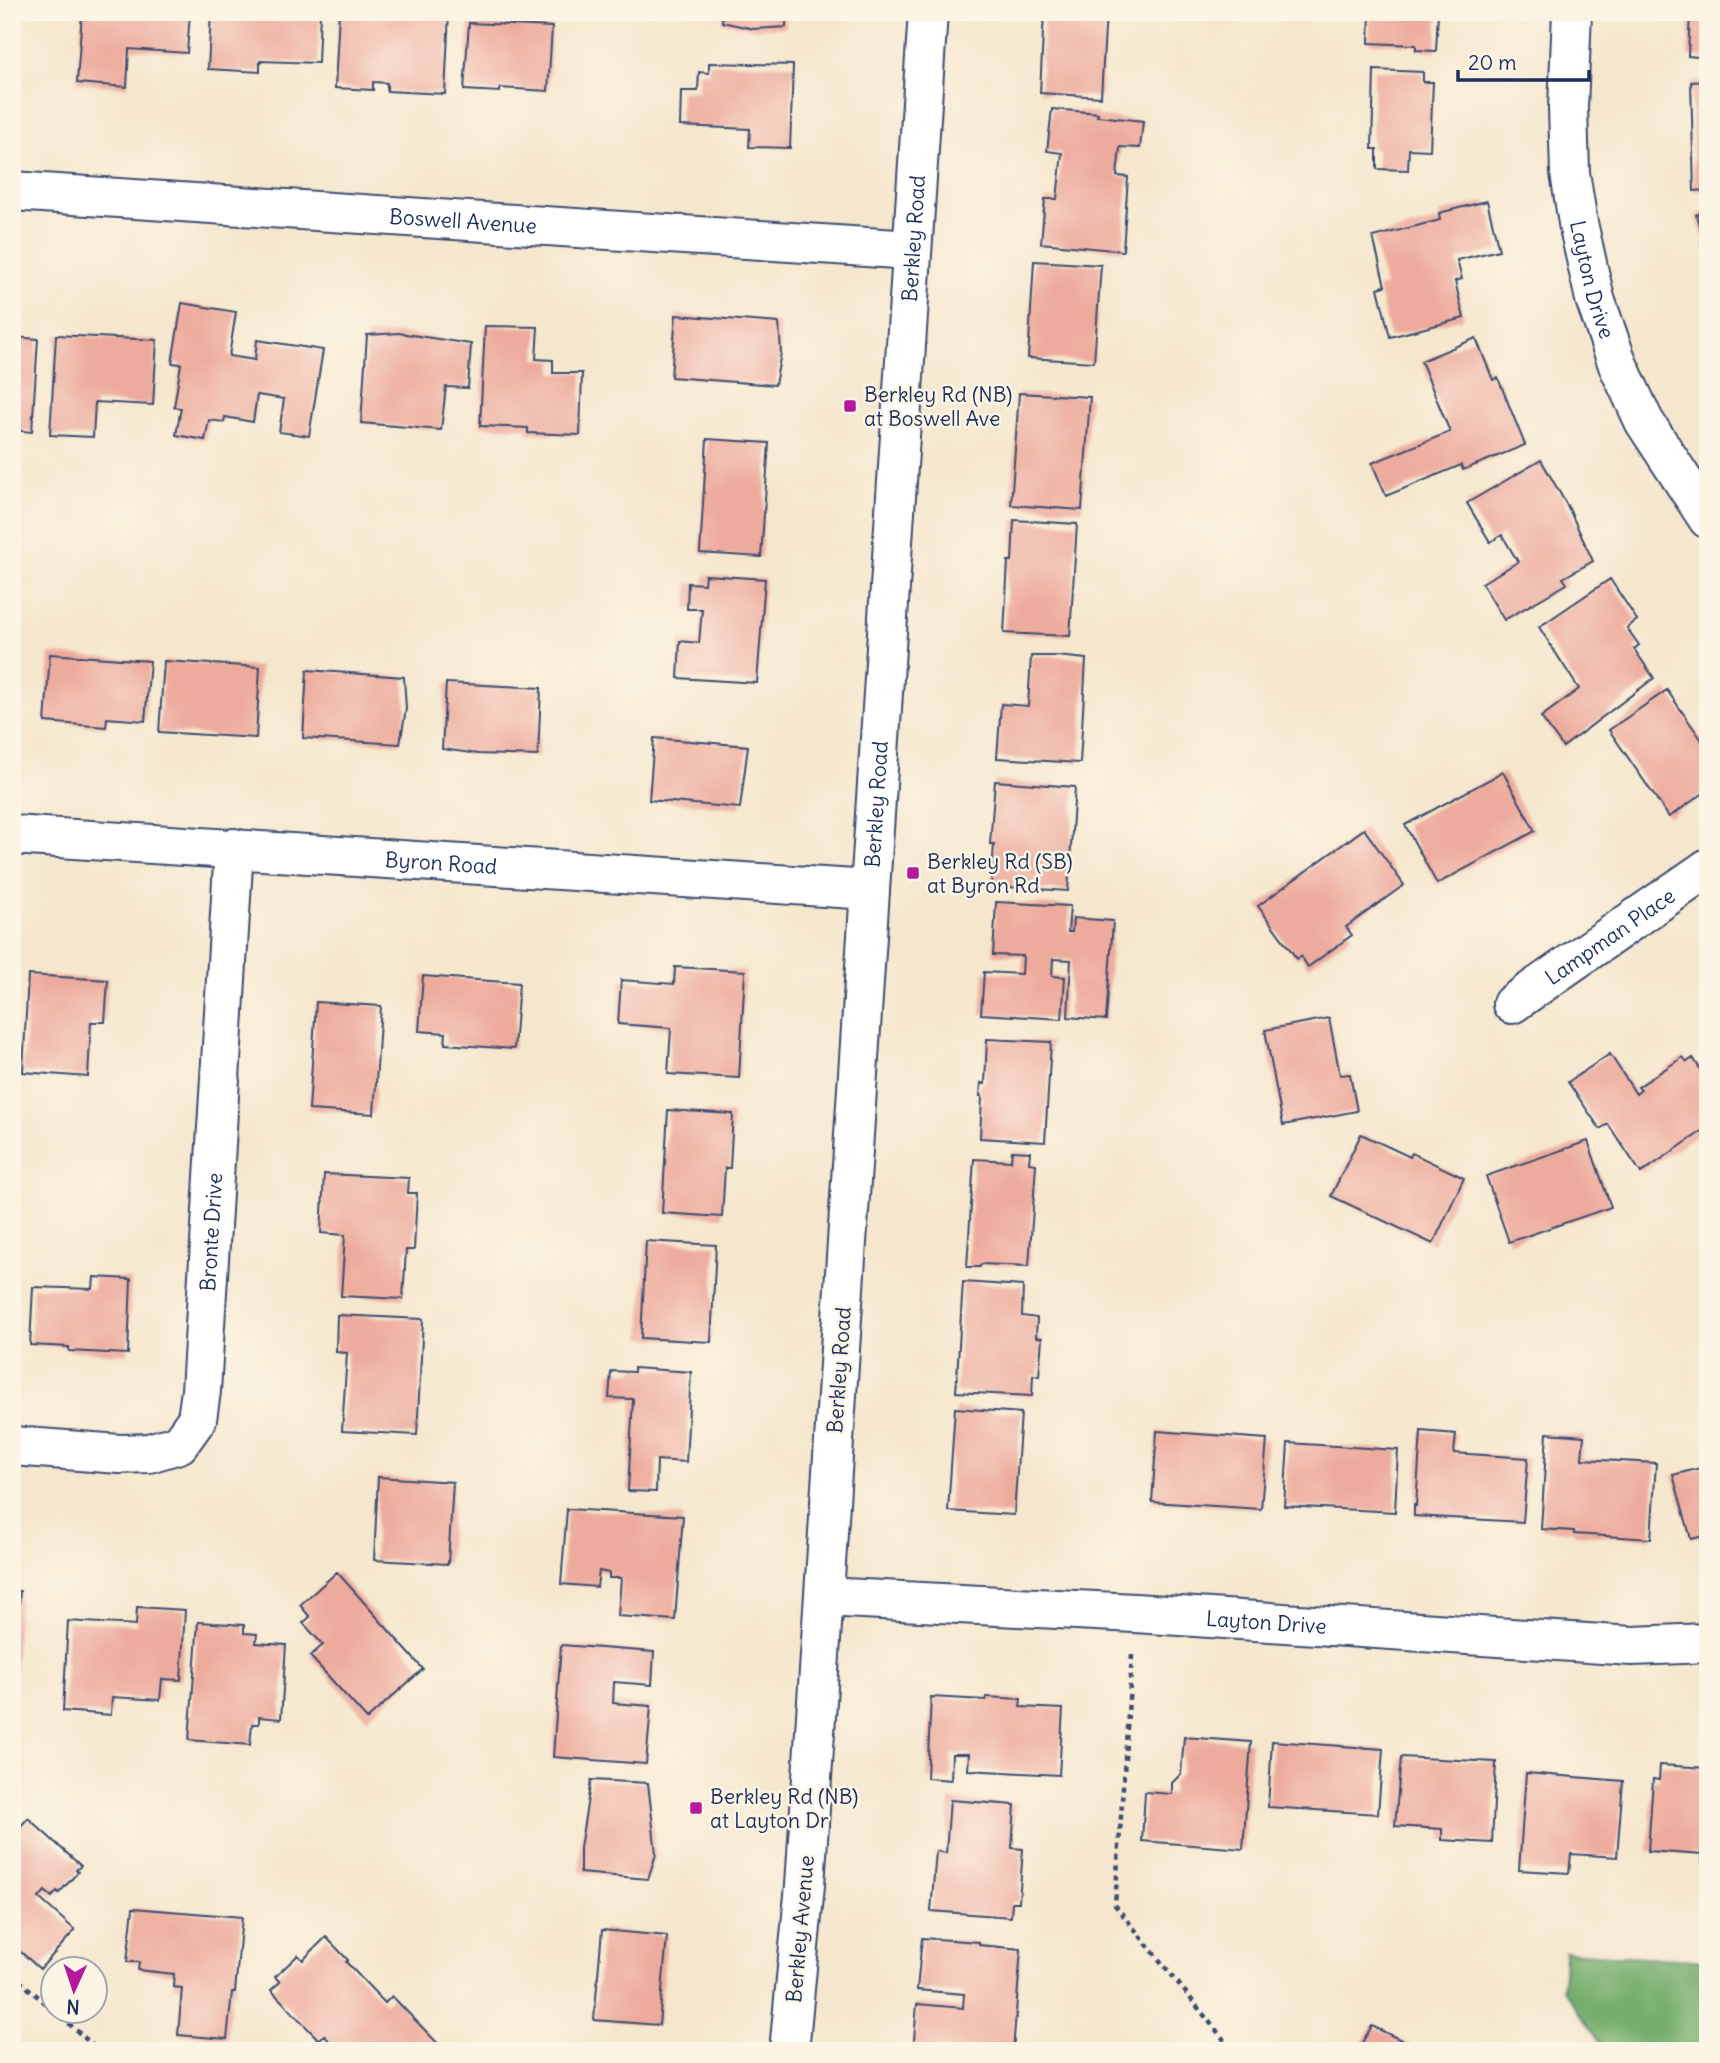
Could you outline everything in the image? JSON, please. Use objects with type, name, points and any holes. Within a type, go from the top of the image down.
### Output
[{"type":"street","name":"Berkley Road","points":[[824,1597],[928,12]]},
{"type":"street","name":"Layton Drive","points":[[1572,12],[1568,108],[1570,173],[1595,299],[1618,365],[1644,421],[1708,519]]},
{"type":"street","name":"Boswell Avenue","points":[[12,191],[912,250]]},
{"type":"street","name":"Byron Road","points":[[12,835],[870,890]]},
{"type":"street","name":"Bronte Drive","points":[[12,1446],[120,1454],[149,1453],[179,1444],[197,1419],[201,1391],[234,848]]},
{"type":"street","name":"Lampman Place","points":[[1512,1004],[1708,868]]},
{"type":"street","name":"Layton Drive","points":[[824,1597],[1135,1613],[1632,1646],[1708,1643]]},
{"type":"street","name":"Berkley Avenue","points":[[789,2051],[805,1885],[824,1597]]},
{"type":"path","points":[[1135,1613],[1115,1905],[1233,2051]]},
{"type":"path","points":[[12,1974],[38,1997]]},
{"type":"path","points":[[69,2024],[99,2051]]},
{"type":"green space","points":[[1565,1952],[1708,1961],[1708,2051],[1607,2051],[1563,1989]]},
{"type":"building","points":[[82,12],[190,12],[187,53],[129,49],[127,87],[77,83]]},
{"type":"building","points":[[211,12],[320,12],[318,63],[260,61],[260,72],[208,69]]},
{"type":"building","points":[[339,12],[449,12],[445,94],[387,91],[387,83],[373,82],[373,90],[335,88]]},
{"type":"building","points":[[723,12],[786,12],[786,27],[754,29],[722,22]]},
{"type":"building","points":[[1044,12],[1106,12],[1101,97],[1040,93]]},
{"type":"building","points":[[1370,12],[1438,12],[1436,51],[1416,50],[1416,45],[1369,43]]},
{"type":"building","points":[[1690,12],[1708,12],[1708,58],[1688,56]]},
{"type":"building","points":[[469,23],[552,27],[548,91],[500,88],[500,92],[464,90]]},
{"type":"building","points":[[709,63],[793,65],[790,148],[749,147],[750,129],[680,126],[681,91],[698,91],[699,72],[709,73]]},
{"type":"building","points":[[1374,70],[1423,72],[1423,82],[1433,82],[1430,150],[1409,149],[1408,170],[1377,169],[1377,149],[1372,149]]},
{"type":"building","points":[[1708,81],[1708,187],[1707,190],[1694,191],[1691,82]]},
{"type":"building","points":[[1052,109],[1143,121],[1140,148],[1120,147],[1117,176],[1128,177],[1123,251],[1041,243],[1045,199],[1057,199],[1062,153],[1047,151]]},
{"type":"building","points":[[1487,201],[1499,250],[1457,260],[1462,279],[1455,281],[1464,318],[1390,337],[1378,288],[1385,286],[1373,237],[1440,220],[1439,213]]},
{"type":"building","points":[[1708,211],[1708,250],[1707,251],[1696,215]]},
{"type":"building","points":[[1034,261],[1101,265],[1094,362],[1028,358]]},
{"type":"building","points":[[182,303],[236,312],[229,356],[255,360],[257,340],[323,350],[309,436],[279,432],[284,399],[257,395],[253,422],[225,417],[224,422],[209,420],[205,440],[176,435],[181,408],[174,407],[181,364],[172,363]]},
{"type":"building","points":[[676,315],[779,323],[781,353],[775,385],[671,377]]},
{"type":"building","points":[[485,326],[538,327],[536,359],[553,360],[553,373],[582,373],[580,435],[528,433],[528,428],[480,426]]},
{"type":"building","points":[[399,333],[471,344],[468,388],[446,387],[441,430],[361,423],[367,335]]},
{"type":"building","points":[[56,335],[157,340],[153,405],[95,402],[93,437],[50,435]]},
{"type":"building","points":[[12,337],[38,339],[32,432],[12,430]]},
{"type":"building","points":[[1476,338],[1493,380],[1498,378],[1525,445],[1463,470],[1461,465],[1386,496],[1372,463],[1450,432],[1421,361]]},
{"type":"building","points":[[1019,393],[1090,397],[1082,510],[1011,505]]},
{"type":"building","points":[[707,439],[769,443],[761,557],[700,553]]},
{"type":"building","points":[[1541,460],[1569,509],[1593,561],[1563,578],[1567,584],[1504,620],[1482,583],[1518,562],[1502,535],[1490,542],[1467,503]]},
{"type":"building","points":[[1014,520],[1077,524],[1070,636],[1004,633],[1008,561],[1012,561]]},
{"type":"building","points":[[705,575],[765,579],[757,683],[678,678],[680,641],[699,643],[702,609],[687,609],[688,583],[704,584]]},
{"type":"building","points":[[1610,579],[1637,620],[1627,628],[1639,645],[1634,649],[1654,678],[1563,747],[1541,717],[1579,689],[1539,627]]},
{"type":"building","points":[[50,654],[150,661],[145,721],[107,718],[106,727],[45,722]]},
{"type":"building","points":[[1031,656],[1086,659],[1080,763],[997,758],[1001,704],[1028,706]]},
{"type":"building","points":[[12,661],[18,662],[14,720],[12,720]]},
{"type":"building","points":[[164,661],[260,667],[256,738],[159,732]]},
{"type":"building","points":[[307,670],[404,677],[406,709],[400,744],[303,738]]},
{"type":"building","points":[[446,683],[541,688],[538,756],[478,754],[442,749]]},
{"type":"building","points":[[1667,690],[1708,749],[1708,790],[1669,817],[1609,730]]},
{"type":"building","points":[[654,738],[748,746],[740,808],[649,800]]},
{"type":"building","points":[[1503,772],[1535,831],[1437,884],[1405,825]]},
{"type":"building","points":[[995,781],[1075,787],[1068,891],[991,886],[994,844],[990,844]]},
{"type":"building","points":[[1364,829],[1404,885],[1346,927],[1352,935],[1308,967],[1301,956],[1297,959],[1258,906]]},
{"type":"building","points":[[996,902],[1070,906],[1068,932],[1072,932],[1073,918],[1113,921],[1106,1020],[1068,1017],[1071,960],[1053,959],[1052,976],[1065,977],[1062,1019],[981,1014],[984,972],[1022,974],[1023,956],[993,955]]},
{"type":"building","points":[[675,967],[745,971],[739,1078],[668,1074],[671,1028],[618,1024],[621,980],[674,984]]},
{"type":"building","points":[[28,975],[108,980],[105,1022],[91,1022],[88,1077],[23,1072]]},
{"type":"building","points":[[423,976],[519,983],[514,1049],[445,1044],[446,1033],[419,1031]]},
{"type":"building","points":[[316,1002],[381,1006],[374,1114],[309,1110]]},
{"type":"building","points":[[1329,1018],[1340,1075],[1350,1074],[1357,1111],[1283,1125],[1265,1030]]},
{"type":"building","points":[[987,1039],[1051,1042],[1045,1142],[980,1138],[980,1096],[981,1083],[985,1084]]},
{"type":"building","points":[[1610,1054],[1636,1094],[1641,1090],[1638,1087],[1683,1057],[1687,1062],[1693,1058],[1708,1081],[1708,1127],[1641,1173],[1608,1124],[1600,1129],[1568,1082]]},
{"type":"building","points":[[668,1110],[733,1114],[730,1168],[725,1168],[722,1217],[662,1213]]},
{"type":"building","points":[[1361,1134],[1410,1157],[1412,1153],[1464,1178],[1433,1244],[1331,1196]]},
{"type":"building","points":[[1588,1141],[1611,1207],[1509,1242],[1486,1176]]},
{"type":"building","points":[[1012,1151],[1030,1152],[1029,1163],[1036,1164],[1029,1266],[981,1264],[980,1267],[967,1267],[974,1159],[1011,1161]]},
{"type":"building","points":[[324,1174],[409,1178],[408,1193],[417,1193],[414,1250],[406,1250],[403,1299],[341,1296],[345,1235],[321,1233]]},
{"type":"building","points":[[646,1241],[716,1245],[711,1342],[641,1338]]},
{"type":"building","points":[[94,1277],[131,1279],[128,1354],[69,1351],[69,1347],[30,1345],[33,1287],[93,1289]]},
{"type":"building","points":[[963,1282],[1023,1286],[1022,1316],[1037,1318],[1036,1337],[1042,1338],[1039,1376],[1033,1375],[1032,1396],[956,1392]]},
{"type":"building","points":[[337,1315],[423,1319],[417,1435],[342,1431],[347,1353],[336,1352]]},
{"type":"building","points":[[634,1368],[691,1372],[686,1462],[657,1460],[656,1492],[628,1491],[633,1399],[609,1398],[611,1371],[634,1372]]},
{"type":"building","points":[[955,1408],[1021,1413],[1014,1515],[948,1511]]},
{"type":"building","points":[[1157,1431],[1267,1439],[1261,1509],[1152,1502]]},
{"type":"building","points":[[1421,1431],[1456,1434],[1454,1453],[1528,1458],[1523,1522],[1414,1516]]},
{"type":"building","points":[[1547,1433],[1584,1436],[1582,1459],[1656,1463],[1651,1539],[1541,1529]]},
{"type":"building","points":[[1288,1443],[1398,1450],[1395,1512],[1284,1506]]},
{"type":"building","points":[[1708,1466],[1708,1535],[1691,1539],[1673,1475]]},
{"type":"building","points":[[378,1477],[453,1482],[448,1564],[374,1560]]},
{"type":"building","points":[[567,1509],[683,1516],[675,1620],[618,1616],[621,1578],[609,1578],[609,1573],[599,1571],[597,1587],[561,1584]]},
{"type":"building","points":[[337,1572],[423,1669],[367,1719],[310,1656],[323,1645],[303,1623],[310,1617],[300,1605]]},
{"type":"building","points":[[12,1590],[20,1591],[14,1675],[12,1675]]},
{"type":"building","points":[[137,1607],[185,1610],[181,1680],[162,1679],[160,1700],[112,1697],[111,1715],[63,1711],[68,1621],[136,1625]]},
{"type":"building","points":[[198,1622],[244,1625],[244,1633],[257,1634],[256,1643],[286,1645],[281,1719],[259,1717],[259,1724],[252,1724],[250,1745],[189,1740]]},
{"type":"building","points":[[561,1645],[654,1652],[652,1685],[614,1682],[613,1703],[651,1706],[646,1764],[553,1757]]},
{"type":"building","points":[[931,1697],[1021,1699],[1020,1707],[1063,1709],[1059,1775],[968,1770],[969,1754],[952,1754],[951,1780],[927,1778]]},
{"type":"building","points":[[1184,1737],[1251,1742],[1243,1849],[1142,1841],[1145,1792],[1172,1794],[1172,1783],[1181,1774]]},
{"type":"building","points":[[1272,1741],[1383,1749],[1378,1814],[1268,1807]]},
{"type":"building","points":[[1401,1757],[1496,1762],[1492,1843],[1442,1840],[1442,1829],[1395,1826]]},
{"type":"building","points":[[1660,1765],[1708,1768],[1708,1862],[1702,1862],[1703,1855],[1648,1851],[1653,1779],[1659,1780]]},
{"type":"building","points":[[1526,1773],[1623,1781],[1617,1857],[1571,1854],[1569,1873],[1519,1870]]},
{"type":"building","points":[[591,1780],[648,1783],[656,1854],[648,1879],[580,1873],[580,1848]]},
{"type":"building","points":[[950,1800],[1015,1805],[1012,1848],[1023,1849],[1019,1902],[1012,1902],[1011,1917],[931,1911],[936,1851],[946,1853]]},
{"type":"building","points":[[28,1818],[81,1866],[59,1893],[57,1891],[52,1897],[45,1891],[39,1898],[75,1930],[53,1954],[38,1954],[38,1967],[12,1944],[12,1836]]},
{"type":"building","points":[[133,1908],[242,1917],[235,1992],[232,1992],[227,2039],[178,2035],[182,1988],[173,1987],[174,1974],[138,1970],[139,1962],[127,1962]]},
{"type":"building","points":[[602,1930],[667,1936],[659,2025],[594,2020]]},
{"type":"building","points":[[326,1937],[385,2003],[392,1996],[445,2051],[338,2051],[324,2035],[319,2040],[271,1990],[280,1982],[275,1977],[298,1955],[303,1960]]},
{"type":"building","points":[[922,1938],[979,1942],[979,1945],[1021,1949],[1013,2051],[913,2051],[917,2004],[963,2008],[964,1994],[917,1990]]},
{"type":"building","points":[[1372,2026],[1424,2051],[1357,2051]]},
{"type":"building","points":[[1131,2044],[1197,2046],[1197,2051],[1130,2051]]},
{"type":"place","name":"Berkley Rd (NB) at Boswell Ave","points":[[850,406]]},
{"type":"place","name":"Berkley Rd (SB) at Byron Rd","points":[[913,873]]},
{"type":"place","name":"Berkley Rd (NB) at Layton Dr","points":[[696,1808]]}]
